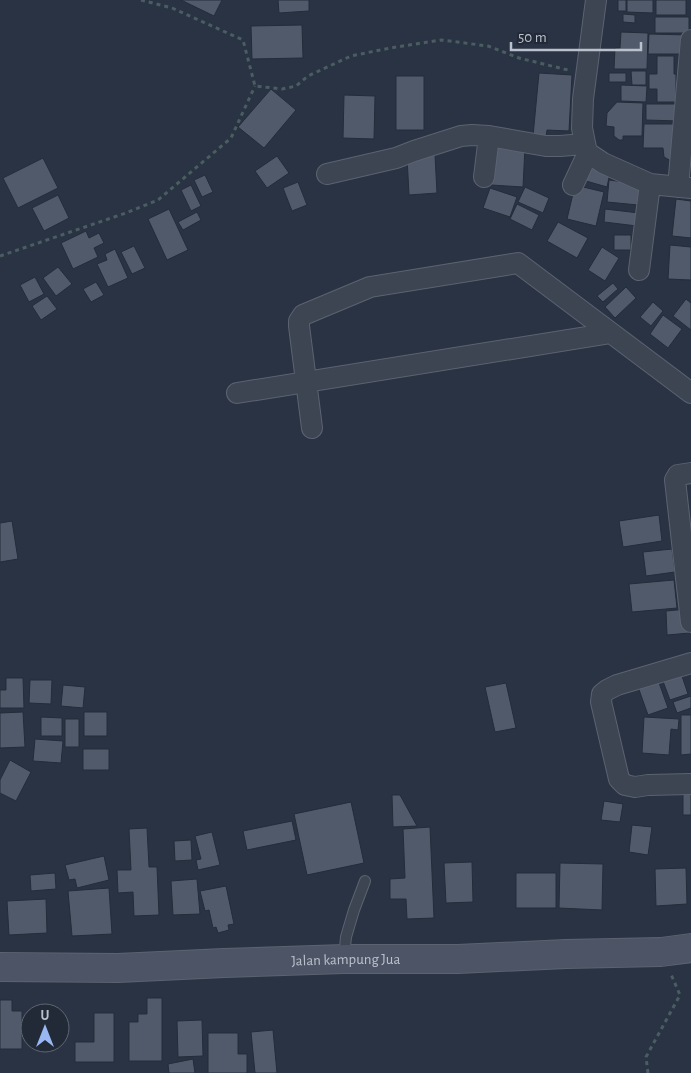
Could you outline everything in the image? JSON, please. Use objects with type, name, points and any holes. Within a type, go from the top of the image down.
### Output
[{"type":"street","points":[[573,185],[586,149],[582,128],[586,74],[596,0]]},
{"type":"street","points":[[327,174],[396,158],[461,136],[472,135],[489,136],[546,146],[586,149],[603,163],[650,184],[684,188],[691,40]]},
{"type":"street","points":[[484,178],[489,136]]},
{"type":"street","points":[[639,270],[650,184]]},
{"type":"street","points":[[312,428],[299,326],[299,321],[303,315],[370,287],[518,263],[691,393]]},
{"type":"street","points":[[237,393],[611,333]]},
{"type":"street","points":[[691,473],[678,475],[675,480],[691,622]]},
{"type":"street","points":[[691,664],[616,686],[602,694],[601,702],[619,779],[625,785],[635,787],[691,784]]},
{"type":"street","name":"Jalan kampung Jua","points":[[0,967],[118,968],[344,959],[458,959],[661,952],[691,948]]},
{"type":"lane","points":[[344,959],[346,937],[365,881]]},
{"type":"path","points":[[0,256],[126,214],[158,200],[231,138],[255,86],[243,40],[172,8],[141,0]]},
{"type":"path","points":[[255,86],[282,89],[296,86],[308,76],[351,56],[441,40],[488,46],[518,58],[586,74]]},
{"type":"path","points":[[648,1073],[646,1057],[680,995],[661,952]]},
{"type":"building","points":[[181,0],[222,0],[214,16]]},
{"type":"building","points":[[278,0],[309,0],[309,11],[279,13]]},
{"type":"building","points":[[618,0],[626,0],[626,11],[618,11]]},
{"type":"building","points":[[627,0],[653,0],[653,13],[627,12]]},
{"type":"building","points":[[656,0],[686,0],[686,15],[656,15]]},
{"type":"building","points":[[623,14],[635,15],[635,23],[623,22]]},
{"type":"building","points":[[655,17],[689,17],[689,33],[655,33]]},
{"type":"building","points":[[302,25],[303,58],[252,59],[251,26]]},
{"type":"building","points":[[621,32],[648,33],[647,69],[614,69],[615,48],[620,48]]},
{"type":"building","points":[[649,34],[688,35],[687,54],[648,54]]},
{"type":"building","points":[[657,56],[674,56],[676,102],[657,102],[657,89],[649,89],[649,74],[657,74]]},
{"type":"building","points":[[631,71],[646,71],[646,85],[632,85]]},
{"type":"building","points":[[539,73],[572,75],[569,131],[547,130],[546,137],[533,136]]},
{"type":"building","points":[[609,73],[626,73],[626,82],[609,82]]},
{"type":"building","points":[[396,76],[424,76],[424,130],[396,130]]},
{"type":"building","points":[[621,85],[647,86],[646,102],[621,101]]},
{"type":"building","points":[[271,89],[296,110],[264,148],[238,127]]},
{"type":"building","points":[[344,95],[375,96],[374,139],[343,138]]},
{"type":"building","points":[[617,102],[643,103],[642,136],[623,136],[623,140],[619,140],[614,136],[614,127],[606,126],[607,113]]},
{"type":"building","points":[[646,104],[679,104],[679,121],[646,120]]},
{"type":"building","points":[[644,124],[679,124],[671,161],[664,157],[663,148],[643,148]]},
{"type":"building","points":[[494,145],[525,147],[523,187],[491,185]]},
{"type":"building","points":[[435,155],[437,193],[409,195],[407,157]]},
{"type":"building","points":[[277,156],[289,173],[267,188],[255,171]]},
{"type":"building","points":[[43,158],[58,188],[18,208],[3,178]]},
{"type":"building","points":[[590,168],[610,173],[607,187],[586,181]]},
{"type":"building","points":[[205,175],[213,192],[202,197],[194,180]]},
{"type":"building","points":[[609,180],[641,184],[638,205],[607,202]]},
{"type":"building","points":[[298,182],[307,205],[292,211],[283,188]]},
{"type":"building","points":[[191,185],[201,206],[191,211],[181,190]]},
{"type":"building","points":[[575,185],[604,192],[596,226],[567,219]]},
{"type":"building","points":[[525,187],[549,198],[543,213],[518,202]]},
{"type":"building","points":[[490,188],[517,197],[510,217],[483,208]]},
{"type":"building","points":[[58,195],[69,218],[44,231],[32,208]]},
{"type":"building","points":[[676,199],[691,201],[691,238],[672,236]]},
{"type":"building","points":[[517,204],[539,215],[532,230],[510,219]]},
{"type":"building","points":[[169,209],[188,250],[167,260],[148,219]]},
{"type":"building","points":[[605,209],[639,213],[637,226],[604,222]]},
{"type":"building","points":[[197,212],[201,220],[183,230],[178,222]]},
{"type":"building","points":[[558,222],[588,238],[577,258],[547,241]]},
{"type":"building","points":[[86,231],[89,238],[99,233],[104,243],[94,248],[98,257],[73,269],[61,243]]},
{"type":"building","points":[[614,235],[631,235],[631,250],[614,250]]},
{"type":"building","points":[[670,245],[691,247],[691,280],[668,279]]},
{"type":"building","points":[[134,246],[145,268],[132,274],[121,252]]},
{"type":"building","points":[[602,247],[619,258],[605,281],[588,270]]},
{"type":"building","points":[[115,249],[128,278],[108,287],[97,264],[107,260],[105,254]]},
{"type":"building","points":[[58,267],[72,284],[56,296],[43,278]]},
{"type":"building","points":[[35,277],[44,294],[29,302],[20,285]]},
{"type":"building","points":[[96,282],[104,295],[91,302],[83,289]]},
{"type":"building","points":[[613,283],[618,289],[603,302],[597,296]]},
{"type":"building","points":[[626,287],[636,298],[615,318],[605,307]]},
{"type":"building","points":[[47,296],[57,309],[41,320],[32,306]]},
{"type":"building","points":[[686,299],[691,303],[691,330],[673,316]]},
{"type":"building","points":[[653,302],[663,311],[651,326],[640,317]]},
{"type":"building","points":[[663,315],[682,329],[668,348],[650,334]]},
{"type":"building","points":[[659,515],[662,541],[623,547],[619,521]]},
{"type":"building","points":[[12,521],[18,559],[0,562],[0,523]]},
{"type":"building","points":[[672,549],[675,572],[646,576],[643,552]]},
{"type":"building","points":[[674,580],[677,608],[632,612],[629,584]]},
{"type":"building","points":[[688,609],[690,633],[667,635],[666,611]]},
{"type":"building","points":[[680,670],[688,694],[670,700],[661,676]]},
{"type":"building","points":[[657,677],[668,708],[648,715],[637,684]]},
{"type":"building","points":[[6,678],[23,678],[24,708],[0,708],[0,690],[6,690]]},
{"type":"building","points":[[30,680],[52,680],[51,704],[29,703]]},
{"type":"building","points":[[506,683],[516,728],[495,732],[485,687]]},
{"type":"building","points":[[63,685],[85,687],[83,708],[61,706]]},
{"type":"building","points":[[691,696],[691,708],[677,713],[673,702]]},
{"type":"building","points":[[23,712],[25,747],[0,748],[0,713]]},
{"type":"building","points":[[84,712],[107,712],[107,736],[84,736]]},
{"type":"building","points":[[681,715],[691,715],[691,754],[681,755]]},
{"type":"building","points":[[41,717],[62,718],[62,736],[41,736]]},
{"type":"building","points":[[644,717],[679,719],[678,730],[671,729],[669,755],[642,753]]},
{"type":"building","points":[[65,719],[79,719],[79,747],[65,747]]},
{"type":"building","points":[[35,739],[63,741],[61,763],[33,761]]},
{"type":"building","points":[[83,749],[109,749],[109,770],[83,770]]},
{"type":"building","points":[[10,760],[31,772],[16,801],[0,793],[0,780]]},
{"type":"building","points":[[683,791],[691,791],[691,815],[683,815]]},
{"type":"building","points":[[392,795],[400,795],[417,826],[393,827]]},
{"type":"building","points":[[604,801],[623,804],[620,822],[601,820]]},
{"type":"building","points":[[351,802],[364,863],[307,875],[294,814]]},
{"type":"building","points":[[292,821],[296,840],[247,850],[243,831]]},
{"type":"building","points":[[632,825],[652,827],[648,855],[629,852]]},
{"type":"building","points":[[430,827],[434,918],[407,919],[406,899],[390,899],[390,879],[405,878],[403,829]]},
{"type":"building","points":[[147,828],[149,867],[157,867],[159,915],[134,916],[133,892],[118,893],[117,870],[131,870],[129,829]]},
{"type":"building","points":[[212,832],[220,865],[198,870],[196,860],[201,859],[195,836]]},
{"type":"building","points":[[191,840],[192,860],[175,861],[174,841]]},
{"type":"building","points":[[104,856],[109,880],[77,888],[75,879],[69,880],[65,865]]},
{"type":"building","points":[[472,862],[473,902],[446,903],[444,863]]},
{"type":"building","points":[[560,863],[603,864],[602,910],[559,908]]},
{"type":"building","points":[[686,868],[687,904],[656,906],[655,869]]},
{"type":"building","points":[[55,873],[56,889],[31,891],[30,875]]},
{"type":"building","points":[[516,873],[556,873],[556,908],[516,908]]},
{"type":"building","points":[[197,879],[200,914],[173,915],[171,881]]},
{"type":"building","points":[[226,886],[234,924],[228,925],[229,930],[218,933],[216,927],[213,928],[209,910],[205,911],[200,891]]},
{"type":"building","points":[[109,888],[112,934],[72,936],[68,891]]},
{"type":"building","points":[[46,899],[47,933],[9,935],[7,901]]},
{"type":"building","points":[[147,998],[162,998],[162,1061],[129,1061],[129,1022],[138,1022],[138,1014],[147,1014]]},
{"type":"building","points":[[0,1000],[12,1000],[12,1011],[20,1011],[20,1049],[0,1049]]},
{"type":"building","points":[[94,1013],[114,1013],[114,1062],[75,1062],[75,1042],[94,1042]]},
{"type":"building","points":[[202,1020],[203,1056],[178,1057],[177,1021]]},
{"type":"building","points":[[273,1030],[277,1073],[255,1073],[251,1032]]},
{"type":"building","points":[[208,1033],[238,1033],[238,1054],[247,1054],[247,1073],[208,1073]]},
{"type":"building","points":[[193,1059],[195,1073],[169,1073],[168,1064]]}]
